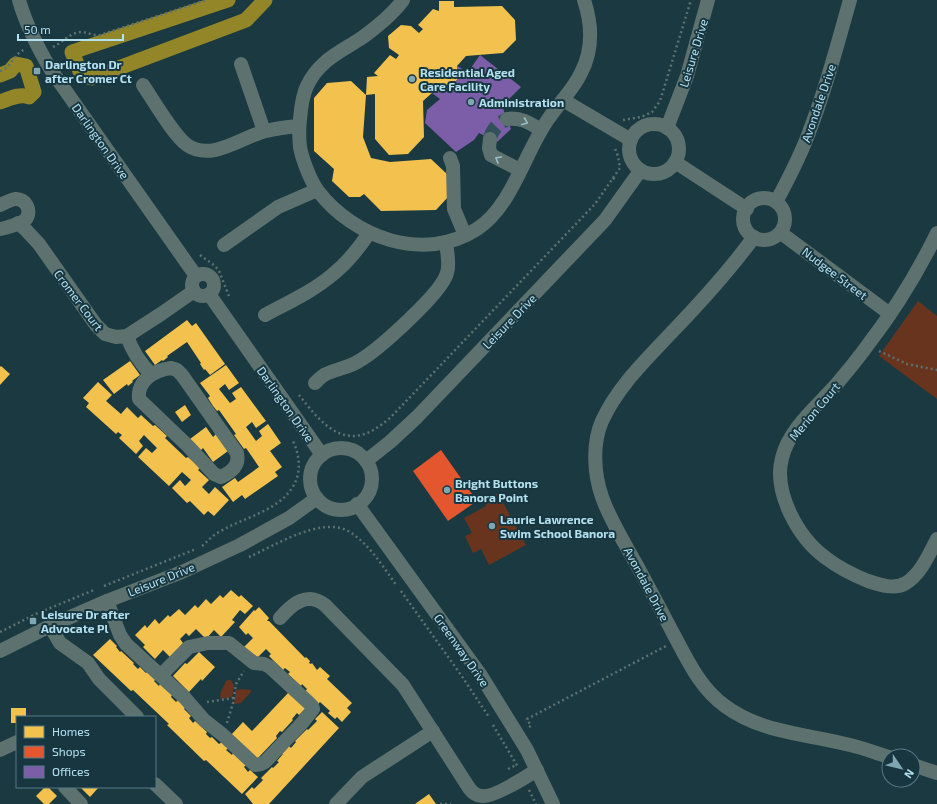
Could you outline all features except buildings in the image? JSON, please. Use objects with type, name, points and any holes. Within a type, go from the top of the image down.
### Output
[{"type":"street","name":"Darlington Drive","points":[[19,0],[38,48],[51,70],[196,276]]},
{"type":"street","points":[[403,0],[393,13],[378,26],[331,56],[320,67],[307,86],[301,106],[299,126],[300,147],[308,169],[317,190],[332,207],[352,222],[369,232],[387,240],[412,245],[432,245],[446,242],[477,229],[493,215],[509,191],[541,130],[581,74],[589,50],[590,24],[584,0]]},
{"type":"street","name":"Leisure Drive","points":[[667,128],[687,76],[708,0]]},
{"type":"street","name":"Avondale Drive","points":[[776,202],[797,161],[823,95],[850,0]]},
{"type":"street","points":[[241,64],[264,131]]},
{"type":"street","points":[[143,85],[178,136],[186,145],[196,149],[204,151],[213,150],[264,131],[299,126]]},
{"type":"street","points":[[563,100],[631,140]]},
{"type":"street","points":[[507,119],[515,118],[527,122],[541,130]]},
{"type":"street","points":[[659,125],[667,128],[674,134],[678,143],[678,152],[675,162],[664,172],[648,174],[634,165],[630,157],[629,148],[631,140],[636,132],[642,127],[659,125]]},
{"type":"street","points":[[490,139],[489,148],[491,155],[520,170]]},
{"type":"street","points":[[450,158],[453,166],[454,209],[465,234]]},
{"type":"street","points":[[675,162],[747,209]]},
{"type":"street","name":"Leisure Drive","points":[[366,461],[390,442],[417,417],[605,220],[640,170]]},
{"type":"street","points":[[224,244],[278,207],[317,190]]},
{"type":"street","points":[[0,205],[16,199],[25,203],[29,209],[28,216],[23,222],[0,229]]},
{"type":"street","points":[[770,199],[776,202],[780,206],[785,216],[785,222],[780,232],[771,239],[759,240],[754,237],[749,233],[744,221],[744,215],[747,209],[757,200],[770,199]]},
{"type":"street","name":"Cromer Court","points":[[18,224],[25,229],[39,244],[96,325],[105,334],[116,337],[127,336]]},
{"type":"street","points":[[265,315],[299,297],[332,275],[359,247],[369,232]]},
{"type":"street","name":"Nudgee Street","points":[[780,232],[890,314]]},
{"type":"street","name":"Merion Court","points":[[937,233],[910,283],[868,345],[844,376],[790,437],[782,458],[780,479],[785,503],[795,523],[809,543],[824,558],[842,569],[878,584],[898,586],[906,583],[920,569],[937,539]]},
{"type":"street","name":"Avondale Drive","points":[[754,237],[721,279],[629,378],[612,401],[601,424],[595,449],[596,474],[602,497],[612,519],[676,640],[698,678],[709,692],[725,706],[741,716],[760,724],[851,745],[881,754]]},
{"type":"street","points":[[315,383],[324,375],[357,362],[374,351],[398,330],[429,299],[441,285],[447,273],[446,242]]},
{"type":"street","points":[[206,274],[212,278],[214,285],[212,292],[203,296],[194,291],[192,284],[196,276],[206,274]]},
{"type":"street","points":[[151,374],[131,348],[127,336],[194,291]]},
{"type":"street","name":"Darlington Drive","points":[[209,294],[322,454]]},
{"type":"street","points":[[171,368],[177,370],[182,375],[237,453],[239,459],[236,468],[227,475],[221,477],[214,474],[188,446],[139,399],[139,393],[142,385],[151,374],[163,369],[171,368]]},
{"type":"street","points":[[346,448],[357,452],[366,461],[372,476],[371,484],[364,499],[351,508],[336,509],[328,507],[317,498],[313,491],[310,475],[316,460],[322,454],[329,450],[346,448]]},
{"type":"street","name":"Leisure Drive","points":[[0,651],[50,626],[107,601],[182,572],[240,545],[289,518],[317,498]]},
{"type":"street","name":"Greenway Drive","points":[[357,504],[477,670],[517,734],[537,770],[553,804]]},
{"type":"street","points":[[280,618],[288,609],[302,600],[314,599],[322,602],[398,678],[469,788],[478,795],[490,795],[537,770]]},
{"type":"street","points":[[107,601],[122,638],[145,662],[161,675],[208,724],[221,733],[252,763],[257,765],[261,764],[287,739],[312,710],[312,706],[270,667],[264,664],[254,663],[233,645],[227,642],[194,645],[187,648],[161,675]]},
{"type":"street","points":[[50,626],[60,643],[88,663],[99,679],[136,716]]},
{"type":"street","points":[[336,804],[362,777],[433,731]]},
{"type":"street","points":[[0,750],[16,742]]},
{"type":"street","points":[[921,768],[937,773]]},
{"type":"street","points":[[156,785],[176,804]]},
{"type":"street","points":[[66,788],[81,804]]},
{"type":"path","points":[[0,72],[7,69],[19,52],[24,50],[54,47],[67,37],[76,33],[84,33],[94,36],[100,35],[206,0]]},
{"type":"path","points":[[623,120],[641,117],[652,112],[660,101],[691,0]]},
{"type":"path","points":[[51,41],[54,47]]},
{"type":"path","points":[[294,389],[324,424],[333,431],[344,435],[358,435],[374,430],[390,418],[595,204],[620,168],[614,145]]},
{"type":"path","points":[[613,178],[627,189]]},
{"type":"path","points":[[196,251],[203,259],[215,266],[219,271],[230,299]]},
{"type":"path","points":[[868,345],[907,364],[937,370]]},
{"type":"path","points":[[102,587],[203,546],[214,535],[271,507],[279,501],[292,488],[298,472],[299,456],[293,441]]},
{"type":"path","points":[[242,560],[293,536],[323,527],[346,530],[356,537],[378,560],[461,675],[491,721],[536,804]]},
{"type":"path","points":[[0,632],[38,613],[94,590]]},
{"type":"path","points":[[517,734],[531,726],[527,719],[676,640]]},
{"type":"path","points":[[221,733],[227,722],[234,698],[236,684],[249,660]]},
{"type":"path","points":[[196,710],[204,703],[234,698]]},
{"type":"path","points":[[440,804],[451,804]]},
{"type":"shaded area","points":[[918,301],[937,316],[937,399],[879,356]]},
{"type":"shaded area","name":"Laurie Lawrence Swim School Banora","points":[[498,493],[526,545],[489,565],[481,549],[473,553],[465,536],[472,533],[464,518],[486,506],[484,500]]},
{"type":"shaded area","points":[[231,680],[234,686],[232,697],[221,699],[220,694],[226,681]]},
{"type":"shaded area","points":[[236,690],[251,690],[251,692],[241,703],[234,704]]},
{"type":"waterway","points":[[228,0],[72,52],[82,76],[92,78],[246,20],[265,0]]},
{"type":"waterway","points":[[0,75],[10,71],[16,64],[26,66],[34,92],[29,97],[18,96],[0,102]]},
{"type":"tunnel","points":[[490,139],[492,132],[496,127],[507,119]]},
{"type":"place","name":"Darlington Dr after Cromer Ct","points":[[37,71]]},
{"type":"place","name":"Residential Aged Care Facility","points":[[412,79]]},
{"type":"place","name":"Administration","points":[[471,102]]},
{"type":"place","name":"Bright Buttons Banora Point","points":[[447,490]]},
{"type":"place","name":"Laurie Lawrence Swim School Banora","points":[[492,526]]},
{"type":"place","name":"Leisure Dr after Advocate Pl","points":[[33,621]]}]
